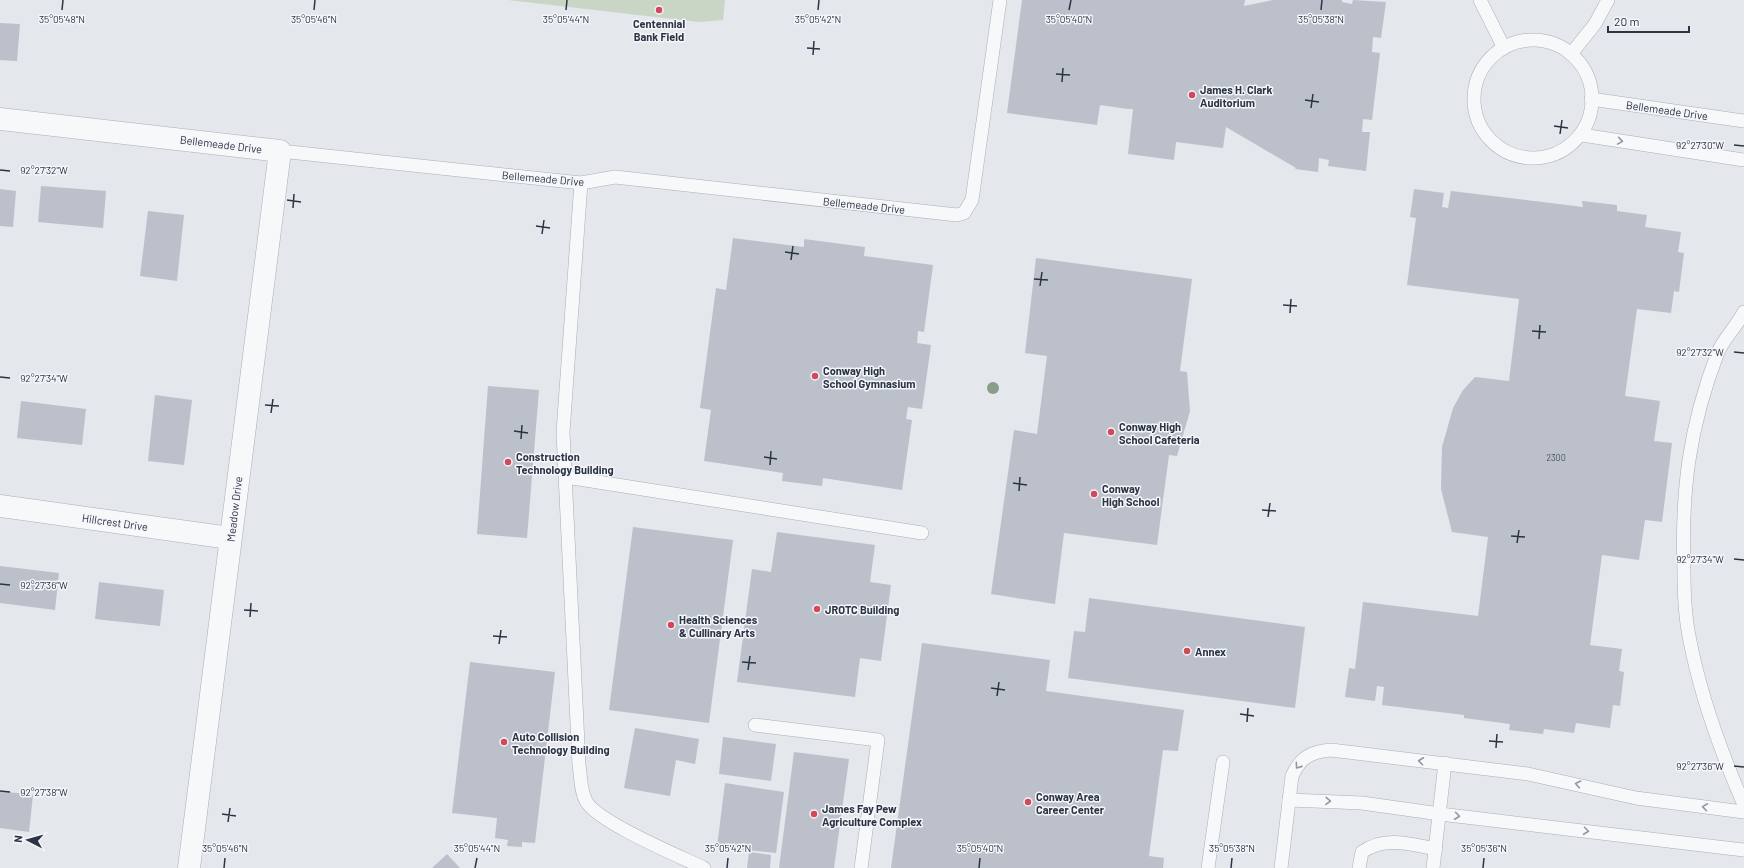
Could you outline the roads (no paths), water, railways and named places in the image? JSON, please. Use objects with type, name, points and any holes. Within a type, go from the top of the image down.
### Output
[{"type":"street","name":"Bellemeade Drive","points":[[0,119],[280,151]]},
{"type":"street","name":"Meadow Drive","points":[[189,868],[280,151]]},
{"type":"street","name":"Hillcrest Drive","points":[[0,506],[230,538]]},
{"type":"lane","name":"Bellemeade Drive","points":[[280,151],[581,183],[615,177],[951,215],[964,213],[972,200],[1000,0]]},
{"type":"lane","points":[[1480,0],[1504,48]]},
{"type":"lane","points":[[1571,54],[1595,24],[1608,0]]},
{"type":"lane","points":[[1532,40],[1552,43],[1571,54],[1583,68],[1590,85],[1592,103],[1588,122],[1582,135],[1564,150],[1547,157],[1528,158],[1510,154],[1494,144],[1482,128],[1475,109],[1475,89],[1482,70],[1495,54],[1512,44],[1532,40]]},
{"type":"lane","name":"Bellemeade Drive","points":[[1591,99],[1744,121]]},
{"type":"lane","points":[[1582,135],[1744,160]]},
{"type":"lane","points":[[581,183],[563,432],[579,765],[582,789],[586,801],[595,811],[615,824],[704,868]]},
{"type":"lane","points":[[1744,312],[1739,323],[1719,350],[1694,428],[1686,480],[1683,546],[1685,610],[1689,640],[1713,727],[1744,805]]},
{"type":"lane","points":[[566,477],[922,533]]},
{"type":"lane","points":[[755,725],[878,740],[861,868]]},
{"type":"lane","points":[[1281,868],[1292,776],[1298,764],[1319,751],[1331,750],[1528,774],[1636,798],[1744,812]]},
{"type":"lane","points":[[1208,868],[1223,762]]},
{"type":"lane","points":[[1433,868],[1445,764]]},
{"type":"lane","points":[[1289,800],[1362,803],[1440,814],[1744,847]]},
{"type":"lane","points":[[1359,868],[1362,852],[1372,846],[1396,841],[1436,849]]},
{"type":"place","name":"Centennial Bank Field","points":[[659,10]]},
{"type":"place","name":"James H. Clark Auditorium","points":[[1192,95]]},
{"type":"place","name":"Conway High School Gymnasium","points":[[815,376]]},
{"type":"place","name":"Conway High School Cafeteria","points":[[1111,432]]},
{"type":"place","name":"Construction Technology Building","points":[[508,462]]},
{"type":"place","name":"Conway High School","points":[[1094,494]]},
{"type":"place","name":"JROTC Building","points":[[817,609]]},
{"type":"place","name":"Health Sciences & Cullinary Arts","points":[[671,625]]},
{"type":"place","name":"Annex","points":[[1187,651]]},
{"type":"place","name":"Auto Collision Technology Building","points":[[504,742]]},
{"type":"place","name":"Conway Area Career Center","points":[[1028,802]]},
{"type":"place","name":"James Fay Pew Agriculture Complex","points":[[814,814]]}]
